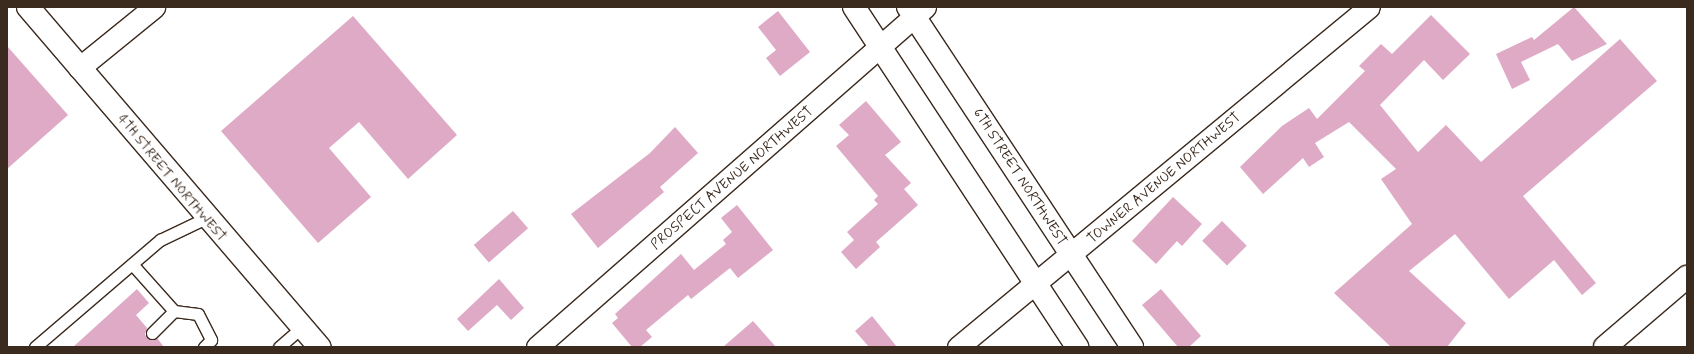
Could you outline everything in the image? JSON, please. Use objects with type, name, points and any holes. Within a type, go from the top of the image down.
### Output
[{"type":"main road","name":"4TH STREET NORTHWEST","points":[[28,7],[206,218],[318,347]]},
{"type":"main road","points":[[854,7],[880,49],[1077,347]]},
{"type":"main road","name":"6TH STREET NORTHWEST","points":[[916,10],[1071,255],[1132,347]]},
{"type":"main road","points":[[1614,344],[1687,277]]},
{"type":"street","points":[[79,68],[154,7]]},
{"type":"street","name":"TOWNER AVENUE NORTHWEST","points":[[958,347],[1369,7]]},
{"type":"street","name":"PROSPECT AVENUE NORTHWEST","points":[[537,347],[880,49],[916,10]]},
{"type":"lane","points":[[35,347],[160,240],[206,218]]},
{"type":"lane","points":[[132,264],[174,311],[198,314],[211,340],[204,347]]},
{"type":"lane","points":[[152,333],[174,311]]},
{"type":"lane","points":[[279,347],[301,328]]},
{"type":"building","points":[[1574,7],[1607,44],[1572,61],[1558,44],[1521,62],[1530,80],[1512,89],[1496,54],[1532,37],[1534,40]]},
{"type":"building","points":[[778,11],[810,52],[780,76],[766,58],[776,50],[758,27]]},
{"type":"building","points":[[1431,15],[1470,54],[1443,80],[1424,60],[1380,105],[1418,152],[1446,125],[1481,162],[1620,39],[1657,81],[1523,196],[1596,283],[1582,295],[1554,260],[1509,299],[1455,234],[1409,271],[1466,323],[1447,347],[1391,347],[1334,293],[1412,224],[1381,179],[1396,169],[1349,122],[1315,143],[1324,157],[1309,167],[1303,158],[1263,194],[1240,167],[1282,126],[1309,108],[1317,119],[1365,71],[1359,66],[1381,44],[1392,54]]},
{"type":"building","points":[[353,16],[457,135],[408,179],[359,122],[329,148],[371,197],[318,243],[221,131]]},
{"type":"building","points":[[7,46],[68,115],[7,169]]},
{"type":"building","points":[[866,101],[901,142],[885,155],[911,183],[904,189],[918,205],[876,242],[880,247],[856,269],[841,252],[854,240],[847,232],[878,204],[874,200],[878,196],[836,146],[849,135],[839,125]]},
{"type":"building","points":[[675,127],[698,153],[660,187],[664,192],[598,248],[571,214],[650,153]]},
{"type":"building","points":[[1173,197],[1202,224],[1182,246],[1177,241],[1156,264],[1132,241]]},
{"type":"building","points":[[737,205],[773,250],[738,278],[730,268],[691,299],[688,295],[646,330],[652,337],[640,347],[632,347],[612,323],[618,318],[615,314],[681,254],[694,270],[726,244],[723,240],[732,232],[721,218]]},
{"type":"building","points":[[513,211],[528,228],[489,262],[474,245]]},
{"type":"building","points":[[1222,221],[1247,246],[1227,266],[1202,241]]},
{"type":"building","points":[[499,279],[524,308],[511,320],[497,305],[468,331],[457,319]]},
{"type":"building","points":[[137,289],[149,303],[136,315],[147,328],[145,335],[150,340],[157,338],[164,347],[73,347]]},
{"type":"building","points":[[1161,289],[1201,336],[1189,347],[1178,347],[1142,305]]},
{"type":"building","points":[[872,316],[897,347],[869,347],[855,331]]},
{"type":"building","points":[[753,321],[776,347],[723,347]]}]
